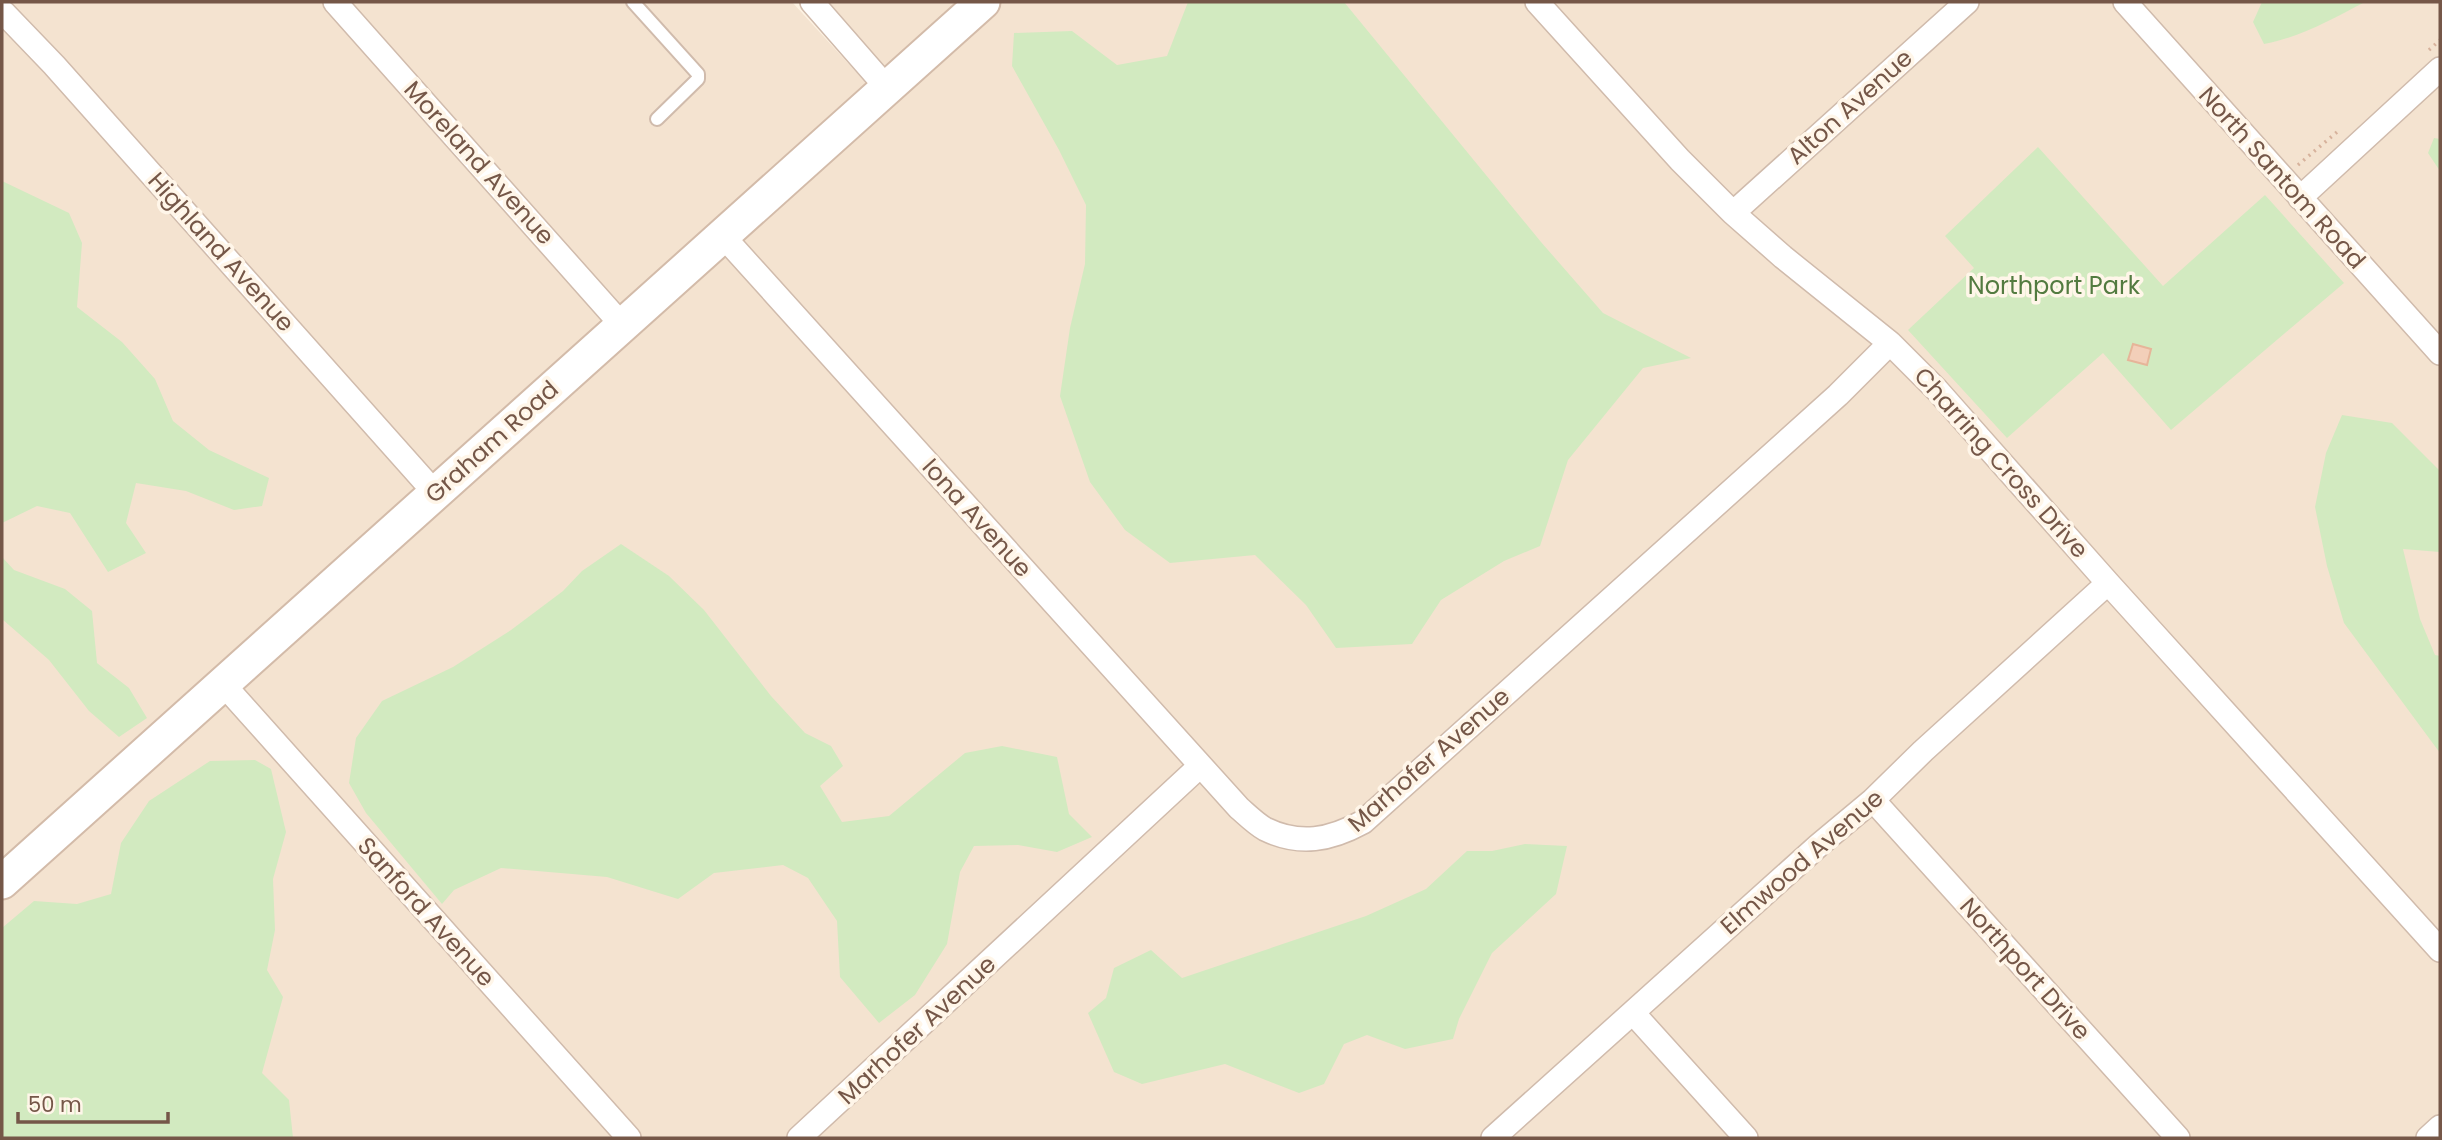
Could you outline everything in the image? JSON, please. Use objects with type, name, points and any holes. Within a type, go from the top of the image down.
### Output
[{"type":"main road","name":"Graham Road","points":[[2,882],[983,2]]},
{"type":"street","name":"Moreland Avenue","points":[[335,2],[622,325]]},
{"type":"street","points":[[812,2],[888,89]]},
{"type":"street","name":"Charring Cross Drive","points":[[1537,2],[1680,160],[1734,213],[1783,257],[1890,342],[1937,390],[2440,950]]},
{"type":"street","name":"Alton Avenue","points":[[1734,213],[1967,2]]},
{"type":"street","name":"North Santom Road","points":[[2125,2],[2440,353]]},
{"type":"street","name":"Highland Avenue","points":[[8,10],[436,494]]},
{"type":"street","points":[[2300,198],[2440,69]]},
{"type":"street","name":"Iona Avenue","points":[[723,236],[1200,765]]},
{"type":"street","name":"Marhofer Avenue","points":[[799,1138],[1200,765],[1239,808],[1263,828],[1287,837],[1317,840],[1340,835],[1363,822],[1838,395],[1890,342]]},
{"type":"street","name":"Elmwood Avenue","points":[[1493,1138],[1819,845],[1873,800],[2108,583]]},
{"type":"street","name":"Sanford Avenue","points":[[224,684],[629,1138]]},
{"type":"street","name":"Northport Drive","points":[[1873,800],[2178,1138]]},
{"type":"street","points":[[1634,1014],[1746,1138]]},
{"type":"street","points":[[2427,1138],[2440,1127]]},
{"type":"lane","points":[[633,2],[698,74],[698,79],[657,118]]},
{"type":"shaded area","points":[[2,2],[792,2],[867,84],[887,88],[812,2],[2440,2],[2440,1138],[2,1138]]},
{"type":"green space","points":[[1188,2],[1344,2],[1541,242],[1603,313],[1691,358],[1643,368],[1568,460],[1540,546],[1504,561],[1441,600],[1412,644],[1336,648],[1306,605],[1255,555],[1170,563],[1125,530],[1090,482],[1060,396],[1070,328],[1085,264],[1086,205],[1012,66],[1014,33],[1072,31],[1117,65],[1167,56]]},
{"type":"green space","points":[[2262,2],[2365,2],[2304,32],[2264,44],[2253,22]]},
{"type":"green space","points":[[2434,138],[2440,139],[2440,171],[2428,153]]},
{"type":"green space","name":"Northport Park","points":[[2038,147],[2163,286],[2265,195],[2344,283],[2171,430],[2103,353],[2007,438],[1908,330],[1974,268],[1945,236]]},
{"type":"green space","points":[[2,181],[69,213],[82,243],[77,307],[122,342],[155,379],[173,421],[209,450],[269,478],[262,506],[234,510],[186,491],[136,483],[126,523],[146,553],[108,572],[70,513],[37,506],[2,523]]},
{"type":"green space","points":[[2342,415],[2392,423],[2440,471],[2440,552],[2403,549],[2420,619],[2435,655],[2440,656],[2440,753],[2344,623],[2327,566],[2315,507],[2326,453]]},
{"type":"green space","points":[[621,544],[669,576],[704,610],[771,696],[805,733],[831,746],[843,766],[820,786],[842,822],[889,816],[965,753],[1002,746],[1057,757],[1069,814],[1092,837],[1057,852],[1018,845],[974,846],[960,872],[947,944],[915,995],[879,1023],[840,977],[837,921],[808,878],[783,865],[714,873],[678,899],[607,877],[501,868],[454,890],[442,904],[366,813],[349,783],[356,738],[382,701],[453,667],[511,630],[563,591],[582,571]]},
{"type":"green space","points":[[2,557],[14,570],[65,589],[92,611],[97,663],[129,688],[147,718],[119,737],[89,711],[49,660],[2,619]]},
{"type":"green space","points":[[255,760],[271,769],[286,832],[273,879],[275,930],[267,970],[283,997],[262,1073],[289,1100],[293,1138],[2,1138],[2,928],[34,901],[77,904],[111,894],[121,843],[149,801],[210,761]]},
{"type":"green space","points":[[1525,844],[1567,846],[1556,894],[1492,953],[1459,1019],[1453,1039],[1405,1049],[1367,1035],[1344,1044],[1324,1084],[1299,1093],[1225,1064],[1142,1084],[1114,1072],[1088,1013],[1106,998],[1114,968],[1151,950],[1182,978],[1366,916],[1426,889],[1467,851],[1492,851]]},
{"type":"building","points":[[2133,344],[2151,349],[2147,365],[2128,360]]}]
